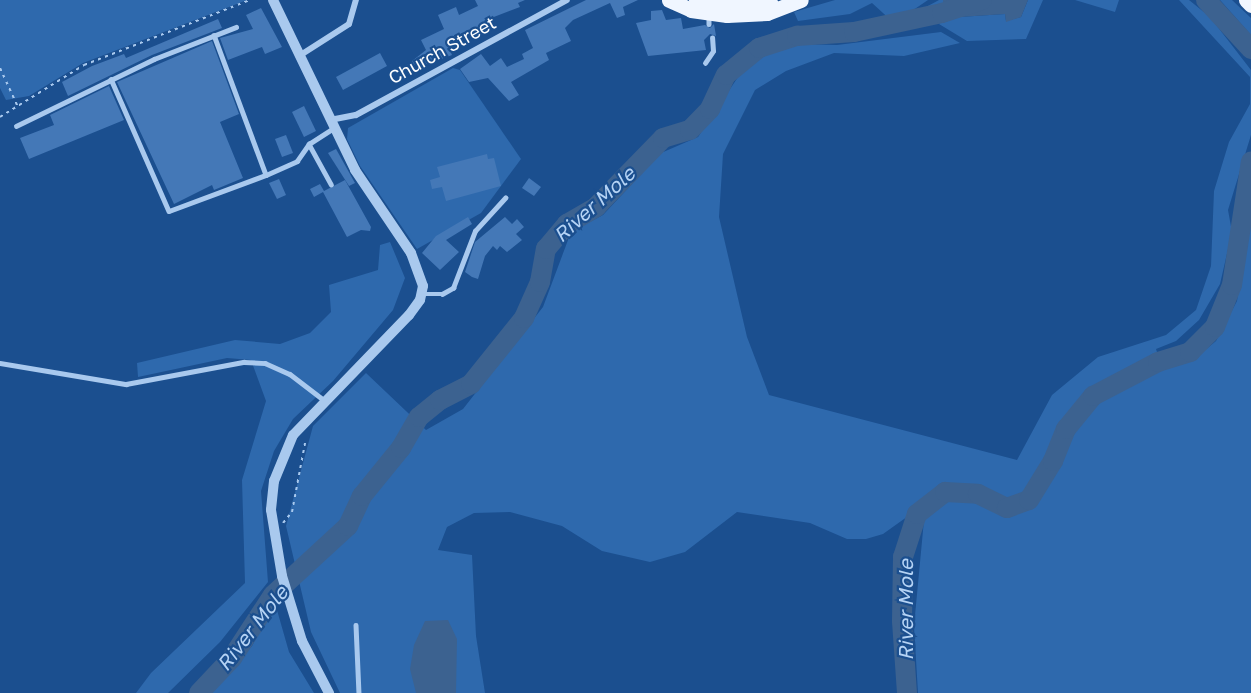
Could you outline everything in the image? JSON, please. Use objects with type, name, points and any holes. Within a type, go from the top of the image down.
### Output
[{"type":"main road","points":[[669,0],[709,19],[767,13],[794,2]]},
{"type":"main road","points":[[696,0],[794,2]]},
{"type":"main road","points":[[1246,0],[1251,5]]},
{"type":"street","points":[[273,0],[355,170],[411,253],[422,280],[422,294],[409,315],[293,435],[281,460],[272,494],[274,529],[282,576],[302,641],[328,693]]},
{"type":"street","points":[[299,56],[349,24],[356,0]]},
{"type":"street","name":"Church Street","points":[[332,124],[356,115],[567,0]]},
{"type":"lane","points":[[16,126],[111,79],[236,27]]},
{"type":"lane","points":[[214,35],[266,174]]},
{"type":"lane","points":[[705,63],[713,51],[712,38]]},
{"type":"lane","points":[[111,79],[169,211],[297,161],[309,144],[332,124]]},
{"type":"lane","points":[[309,144],[331,184]]},
{"type":"lane","points":[[422,294],[442,294],[453,288],[475,231],[505,198]]},
{"type":"lane","points":[[0,363],[126,384],[259,362],[284,371],[325,401]]},
{"type":"lane","points":[[356,626],[359,693]]},
{"type":"path","points":[[0,117],[84,65],[250,0]]},
{"type":"path","points":[[0,68],[17,105]]},
{"type":"path","points":[[274,529],[285,523],[292,512],[306,436]]},
{"type":"shaded area","points":[[0,0],[247,0],[83,63],[29,96],[6,100],[0,88]]},
{"type":"shaded area","points":[[835,0],[928,0],[894,23],[872,3],[850,14],[798,21],[794,12]]},
{"type":"shaded area","points":[[939,0],[964,0],[944,16],[919,22],[916,19],[926,7]]},
{"type":"shaded area","points":[[943,0],[1028,0],[1021,17],[1006,22],[1005,14],[944,18]]},
{"type":"shaded area","points":[[1028,0],[1043,0],[1026,39],[967,41],[939,24],[944,18],[1005,14],[1006,21],[1021,17]]},
{"type":"shaded area","points":[[1075,0],[1119,0],[1115,12]]},
{"type":"shaded area","points":[[1179,0],[1189,0],[1210,17],[1251,70],[1251,135],[1228,210],[1232,232],[1220,284],[1199,320],[1176,341],[1156,349],[1162,367],[1192,361],[1216,341],[1237,301],[1251,197],[1251,693],[918,693],[914,626],[924,520],[911,514],[883,534],[866,539],[847,539],[810,523],[737,512],[685,552],[650,562],[602,551],[562,526],[510,512],[474,513],[447,527],[438,550],[472,555],[476,636],[485,693],[340,693],[311,632],[286,526],[313,426],[366,373],[426,430],[463,409],[543,307],[571,232],[603,215],[661,153],[698,137],[744,68],[770,53],[797,44],[837,45],[941,32],[960,43],[904,56],[834,53],[786,71],[755,90],[723,154],[719,217],[747,337],[769,395],[1017,460],[1052,395],[1098,357],[1166,335],[1196,310],[1211,266],[1214,191],[1229,142],[1250,104],[1250,77]]},
{"type":"shaded area","points":[[1220,0],[1232,0],[1251,18],[1251,35]]},
{"type":"shaded area","points":[[453,68],[460,70],[521,159],[481,213],[417,249],[360,166],[347,139],[348,128]]},
{"type":"shaded area","points":[[390,242],[405,278],[393,310],[333,381],[293,419],[274,451],[261,491],[268,582],[220,642],[168,693],[136,693],[151,673],[245,583],[242,480],[266,401],[251,360],[227,358],[138,377],[137,363],[235,340],[280,344],[310,333],[331,312],[329,285],[378,270],[380,245]]},
{"type":"shaded area","points":[[275,603],[289,652],[314,693],[210,693],[252,646]]},
{"type":"shaded area","points":[[448,620],[457,639],[456,693],[416,693],[410,669],[414,645],[425,621]]},
{"type":"building","points":[[475,0],[525,0],[518,3],[520,7],[486,20],[488,24],[477,32],[446,42],[452,55],[429,64],[407,65],[426,50],[421,40],[444,29],[438,15],[456,7],[459,15],[478,6]]},
{"type":"building","points":[[586,0],[638,0],[623,7],[625,15],[617,18],[610,3],[573,20],[565,28],[571,41],[546,53],[549,60],[511,82],[519,95],[509,101],[488,78],[469,82],[460,69],[481,54],[490,66],[501,58],[507,67],[524,59],[522,54],[533,48],[525,30]]},
{"type":"building","points":[[261,8],[282,47],[265,54],[262,47],[228,60],[220,38],[253,29],[246,15]]},
{"type":"building","points":[[662,10],[666,20],[681,18],[683,29],[705,25],[710,28],[714,24],[716,36],[710,34],[704,40],[706,50],[648,56],[636,23],[651,20],[651,11]]},
{"type":"building","points":[[218,19],[222,28],[152,55],[68,96],[62,82],[92,66],[124,54],[126,58]]},
{"type":"building","points":[[212,41],[239,114],[220,122],[243,178],[214,190],[212,185],[174,204],[117,82]]},
{"type":"building","points":[[380,53],[387,66],[343,90],[336,77]]},
{"type":"building","points":[[109,86],[124,120],[29,159],[20,138],[54,125],[50,115]]},
{"type":"building","points":[[304,106],[316,131],[304,137],[292,112]]},
{"type":"building","points":[[286,135],[293,153],[282,157],[275,139]]},
{"type":"building","points":[[336,149],[355,183],[349,186],[328,153]]},
{"type":"building","points":[[487,154],[488,159],[494,158],[501,186],[446,201],[442,187],[432,189],[430,180],[440,177],[437,167]]},
{"type":"building","points":[[529,178],[541,187],[534,196],[522,188]]},
{"type":"building","points":[[279,179],[286,195],[277,199],[269,183]]},
{"type":"building","points":[[345,180],[371,227],[370,231],[361,230],[347,237],[323,192],[314,197],[310,189],[320,184],[324,191]]},
{"type":"building","points":[[468,217],[472,224],[446,240],[459,252],[440,270],[422,253],[436,236]]},
{"type":"building","points":[[505,217],[512,224],[517,219],[524,227],[516,234],[522,240],[507,252],[500,246],[497,250],[493,246],[485,256],[478,279],[472,277],[465,272],[475,242]]},
{"type":"waterway","name":"River Mole","points":[[199,693],[232,658],[273,595],[348,526],[362,496],[401,448],[419,417],[440,400],[471,384],[524,318],[540,282],[546,249],[567,224],[596,207],[663,138],[690,130],[710,109],[726,75],[759,48],[797,36],[854,32],[942,13],[982,0]]},
{"type":"waterway","name":"River Mole","points":[[1206,0],[1251,49]]},
{"type":"waterway","name":"River Mole","points":[[907,693],[902,621],[903,557],[917,514],[945,492],[978,494],[1007,508],[1029,500],[1053,461],[1066,429],[1093,396],[1158,362],[1190,352],[1215,327],[1232,285],[1251,161]]}]
